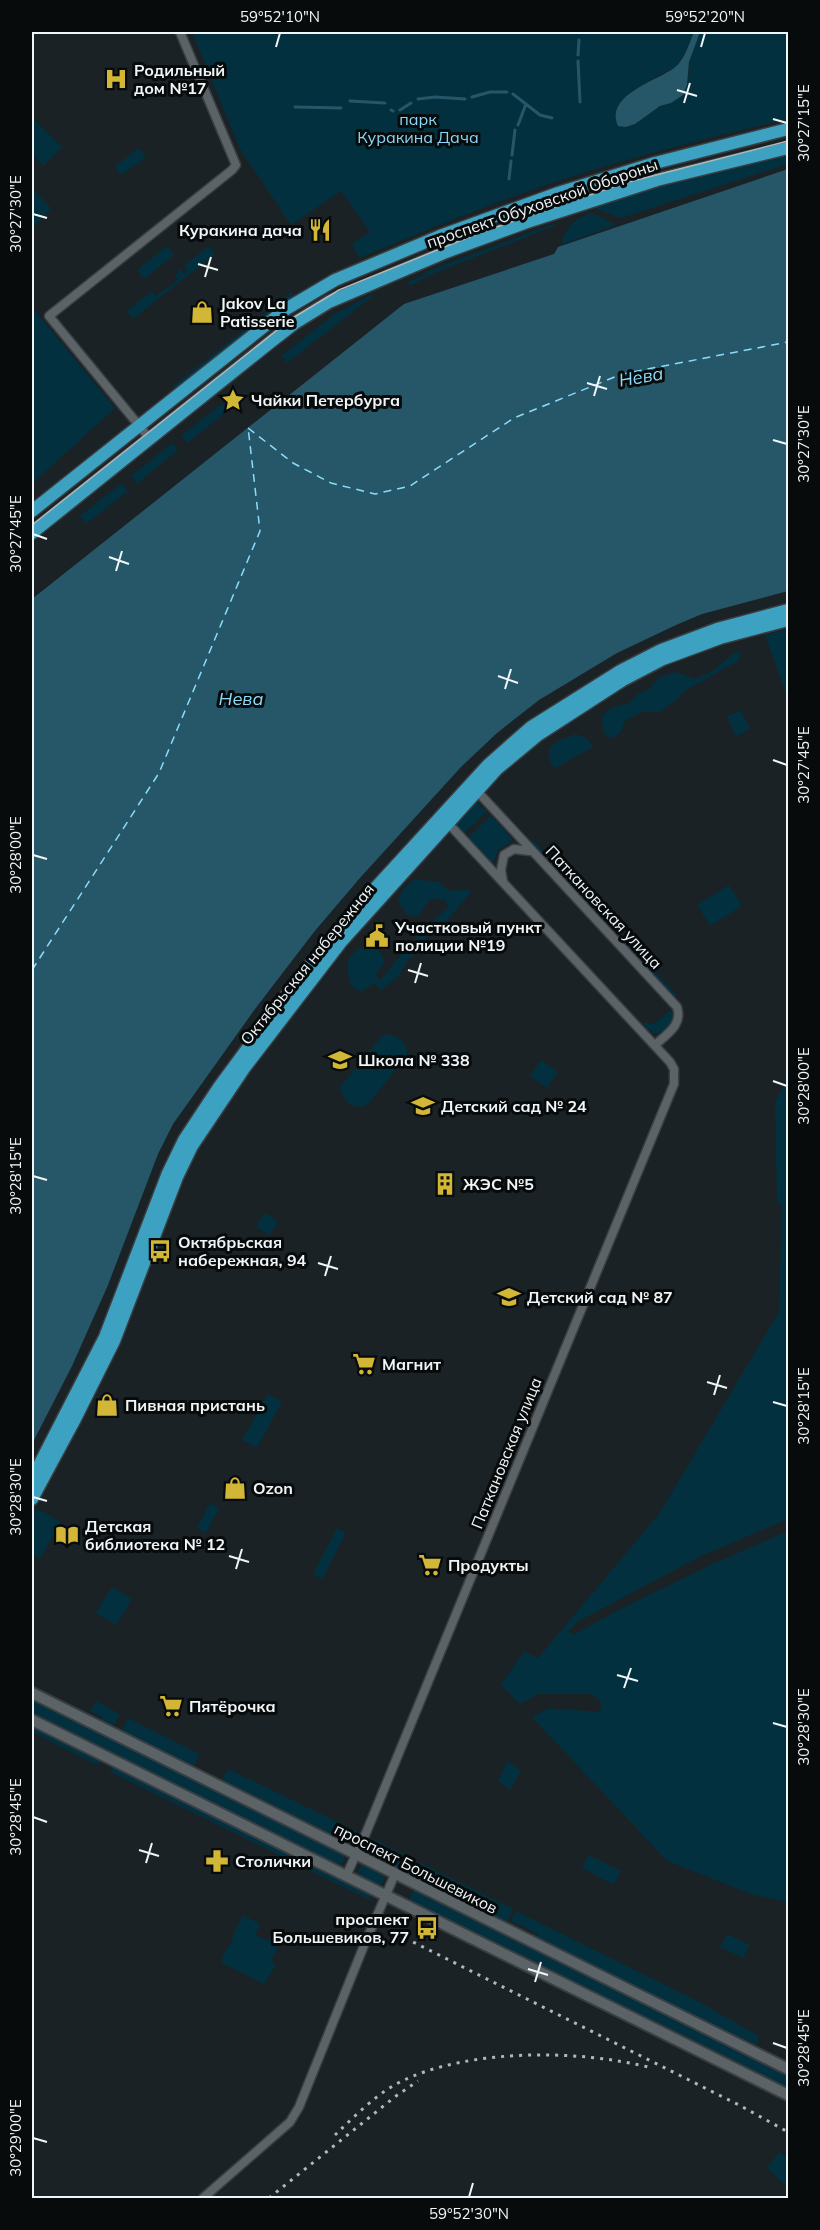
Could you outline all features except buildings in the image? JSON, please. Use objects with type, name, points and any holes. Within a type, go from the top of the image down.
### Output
[{"type":"main road","name":"проспект Обуховской Обороны","points":[[32,511],[286,309],[335,280],[440,236],[558,193],[655,163],[789,129]]},
{"type":"main road","name":"проспект Обуховской Обороны","points":[[32,533],[295,323],[329,302],[446,252],[528,222],[657,180],[789,148]]},
{"type":"main road","name":"Октябрьская набережная","points":[[32,1499],[104,1362],[123,1319],[184,1160],[201,1130],[340,942],[445,820],[488,765],[514,741],[546,717],[620,671],[684,640],[789,610]]},
{"type":"main road","name":"Октябрьская набережная","points":[[32,1479],[105,1337],[172,1164],[188,1132],[315,958],[367,897],[477,791],[497,768],[538,735],[643,669],[710,641],[789,620]]},
{"type":"main road","name":"проспект Большевиков","points":[[32,1693],[789,2068]]},
{"type":"main road","points":[[32,1720],[789,2095]]},
{"type":"street","points":[[150,439],[49,316],[236,165],[180,32]]},
{"type":"street","name":"Паткановская улица","points":[[477,791],[677,1007],[678,1021],[674,1028],[655,1045]]},
{"type":"street","name":"Паткановская улица","points":[[346,1876],[357,1855],[674,1084],[674,1069],[655,1045],[445,820]]},
{"type":"street","points":[[503,883],[501,870],[504,855],[514,849],[524,848],[531,851]]},
{"type":"street","points":[[203,2199],[290,2122],[299,2107],[395,1874]]},
{"type":"green space","name":"парк Куракина Дача","points":[[192,32],[788,32],[788,119],[648,154],[564,179],[486,207],[359,258],[352,244],[370,232],[341,191],[291,225],[240,149]],"holes":[[[685,52],[691,55],[687,85],[683,95],[671,103],[660,106],[631,126],[626,127],[616,123],[619,105],[625,98],[650,80],[676,67]]]},
{"type":"green space","points":[[33,119],[62,147],[43,166],[32,154]]},
{"type":"green space","points":[[139,148],[146,158],[121,175],[115,166]]},
{"type":"green space","points":[[788,154],[788,164],[621,218],[596,209],[595,206],[655,187]]},
{"type":"green space","points":[[35,191],[51,208],[32,229],[32,195]]},
{"type":"green space","points":[[591,213],[616,225],[563,244],[562,240],[570,226]]},
{"type":"green space","points":[[555,223],[554,226],[430,275],[410,286],[408,282],[428,271]]},
{"type":"green space","points":[[167,246],[174,255],[144,279],[137,270]]},
{"type":"green space","points":[[209,246],[215,254],[133,319],[127,311],[152,291],[156,296],[178,280],[175,275],[181,269],[185,274],[188,272],[184,266]]},
{"type":"green space","points":[[290,293],[293,293],[293,297],[177,389],[174,389],[174,385]]},
{"type":"green space","points":[[372,294],[373,296],[287,363],[281,356],[335,314]]},
{"type":"green space","points":[[32,307],[115,408],[32,484]]},
{"type":"green space","points":[[223,403],[229,410],[187,443],[181,436]]},
{"type":"green space","points":[[172,443],[178,450],[137,484],[131,476]]},
{"type":"green space","points":[[122,483],[128,491],[86,524],[80,516]]},
{"type":"green space","points":[[788,629],[788,700],[765,635]]},
{"type":"green space","points":[[741,651],[738,661],[685,691],[660,712],[642,712],[625,721],[621,732],[610,739],[604,732],[601,717],[611,708],[629,703],[638,694],[650,688],[659,677],[676,672],[695,679],[713,671],[732,654]]},
{"type":"green space","points":[[741,710],[750,729],[736,736],[727,717]]},
{"type":"green space","points":[[576,734],[588,739],[593,747],[554,769],[549,759],[549,748],[560,740]]},
{"type":"green space","points":[[475,802],[487,811],[464,833],[458,827],[456,820],[471,803]]},
{"type":"green space","points":[[491,815],[513,840],[498,850],[494,861],[491,862],[467,838]]},
{"type":"green space","points":[[533,840],[615,928],[613,930],[530,844]]},
{"type":"green space","points":[[415,879],[439,882],[449,891],[469,889],[471,892],[440,929],[428,935],[418,952],[409,958],[398,977],[381,990],[374,983],[361,992],[351,986],[348,965],[350,956],[366,945],[379,951],[385,961],[375,976],[381,979],[409,945],[449,906],[444,900],[430,899],[419,915],[408,916],[398,901],[403,889]]},
{"type":"green space","points":[[729,885],[742,906],[710,926],[697,905]]},
{"type":"green space","points":[[620,934],[677,995],[675,998],[618,937]]},
{"type":"green space","points":[[672,1009],[672,1023],[663,1032],[653,1033],[640,1022],[654,1024]]},
{"type":"green space","points":[[387,1034],[402,1041],[407,1056],[368,1104],[354,1106],[343,1097],[340,1087],[382,1036]]},
{"type":"green space","points":[[541,1060],[558,1072],[547,1088],[530,1076]]},
{"type":"green space","points":[[788,1078],[788,1519],[701,1556],[579,1621],[568,1631],[573,1635],[622,1608],[715,1563],[788,1531],[788,1902],[754,1895],[667,1861],[532,1717],[549,1708],[600,1712],[601,1702],[592,1694],[538,1694],[520,1704],[501,1685],[524,1651],[538,1658],[659,1514],[779,1312],[782,1205],[777,1203],[775,1102]]},
{"type":"green space","points":[[265,1213],[278,1221],[270,1235],[256,1227]]},
{"type":"green space","points":[[268,1394],[282,1402],[257,1448],[242,1440]]},
{"type":"green space","points":[[210,1503],[219,1508],[206,1533],[197,1528]]},
{"type":"green space","points":[[36,1508],[61,1522],[40,1559],[32,1554],[32,1518]]},
{"type":"green space","points":[[337,1528],[346,1533],[322,1579],[313,1574]]},
{"type":"green space","points":[[112,1587],[132,1599],[116,1625],[96,1613]]},
{"type":"green space","points":[[32,1698],[343,1854],[345,1858],[343,1863],[338,1865],[32,1714]]},
{"type":"green space","points":[[96,1701],[120,1715],[111,1726],[101,1721],[102,1717],[90,1711]]},
{"type":"green space","points":[[128,1718],[200,1754],[195,1764],[189,1765],[124,1732],[123,1728]]},
{"type":"green space","points":[[32,1726],[100,1760],[99,1764],[32,1732]]},
{"type":"green space","points":[[508,1761],[521,1771],[510,1790],[498,1781]]},
{"type":"green space","points":[[114,1767],[368,1893],[372,1901],[109,1771]]},
{"type":"green space","points":[[228,1769],[360,1833],[351,1840],[340,1840],[222,1780]]},
{"type":"green space","points":[[369,1837],[415,1860],[412,1876],[384,1863],[368,1846]]},
{"type":"green space","points":[[589,1855],[621,1871],[614,1885],[582,1868]]},
{"type":"green space","points":[[419,1862],[513,1909],[506,1924],[415,1878]]},
{"type":"green space","points":[[361,1865],[371,1867],[381,1873],[385,1878],[382,1884],[378,1885],[360,1875],[358,1871]]},
{"type":"green space","points":[[414,1889],[788,2076],[788,2088],[409,1900]]},
{"type":"green space","points":[[516,1911],[701,2003],[759,2036],[757,2045],[693,2017],[537,1938],[538,1934],[511,1921]]},
{"type":"green space","points":[[243,1915],[260,1924],[255,1935],[268,1941],[271,1937],[280,1942],[272,1959],[275,1967],[264,1984],[222,1963],[226,1950],[235,1941],[231,1939]]},
{"type":"green space","points":[[727,1934],[750,1945],[743,1958],[720,1947]]},
{"type":"green space","points":[[780,2152],[788,2158],[788,2188],[767,2167]]},
{"type":"water","points":[[694,32],[700,32],[689,62],[687,85],[683,95],[671,103],[660,106],[635,124],[626,127],[618,126],[616,115],[618,106],[625,97],[678,65]]},
{"type":"water","name":"Нева","points":[[788,169],[788,591],[702,614],[676,625],[617,653],[539,700],[497,733],[461,767],[359,879],[314,932],[255,1009],[173,1124],[158,1154],[108,1285],[72,1366],[32,1444],[32,599],[404,304],[554,254],[558,247]]},
{"type":"waterway","points":[[578,55],[579,40]]},
{"type":"waterway","points":[[578,61],[580,102]]},
{"type":"waterway","points":[[472,97],[490,92],[507,92]]},
{"type":"waterway","points":[[513,94],[540,115],[552,118]]},
{"type":"waterway","points":[[418,99],[435,97],[465,99]]},
{"type":"waterway","points":[[350,101],[385,103]]},
{"type":"waterway","points":[[400,110],[411,103]]},
{"type":"waterway","points":[[518,125],[526,104]]},
{"type":"waterway","points":[[295,107],[341,108]]},
{"type":"waterway","points":[[512,155],[515,130]]},
{"type":"waterway","points":[[509,179],[511,161]]},
{"type":"ferry route","points":[[248,428],[293,463],[331,483],[375,494],[410,486],[514,418],[622,374],[788,342]]},
{"type":"ferry route","points":[[32,970],[159,773],[260,531],[248,427]]},
{"type":"tram line","points":[[32,525],[291,319],[339,290],[479,233],[625,183],[788,141]]},
{"type":"railway","points":[[389,1930],[739,2105],[788,2132]]},
{"type":"railway","points":[[335,2135],[389,2088],[425,2072],[456,2063],[523,2055],[557,2055],[591,2057],[652,2068]]},
{"type":"railway","points":[[269,2198],[418,2081]]},
{"type":"place","name":"Родильный дом №17","points":[[116,79]]},
{"type":"place","name":"Куракина дача","points":[[320,230]]},
{"type":"place","name":"Jakov La Patisserie","points":[[202,312]]},
{"type":"place","name":"Чайки Петербурга","points":[[233,400]]},
{"type":"place","name":"Участковый пункт полиции №19","points":[[377,936]]},
{"type":"place","name":"Школа № 338","points":[[340,1060]]},
{"type":"place","name":"Детский сад № 24","points":[[423,1106]]},
{"type":"place","name":"ЖЭС №5","points":[[445,1184]]},
{"type":"place","name":"Октябрьская набережная, 94","points":[[160,1251]]},
{"type":"place","name":"Детский сад № 87","points":[[509,1297]]},
{"type":"place","name":"Магнит","points":[[364,1364]]},
{"type":"place","name":"Пивная пристань","points":[[107,1405]]},
{"type":"place","name":"Ozon","points":[[235,1488]]},
{"type":"place","name":"Детская библиотека № 12","points":[[67,1535]]},
{"type":"place","name":"Продукты","points":[[430,1565]]},
{"type":"place","name":"Пятёрочка","points":[[171,1706]]},
{"type":"place","name":"Столички","points":[[217,1861]]},
{"type":"place","name":"проспект Большевиков, 77","points":[[427,1928]]}]
